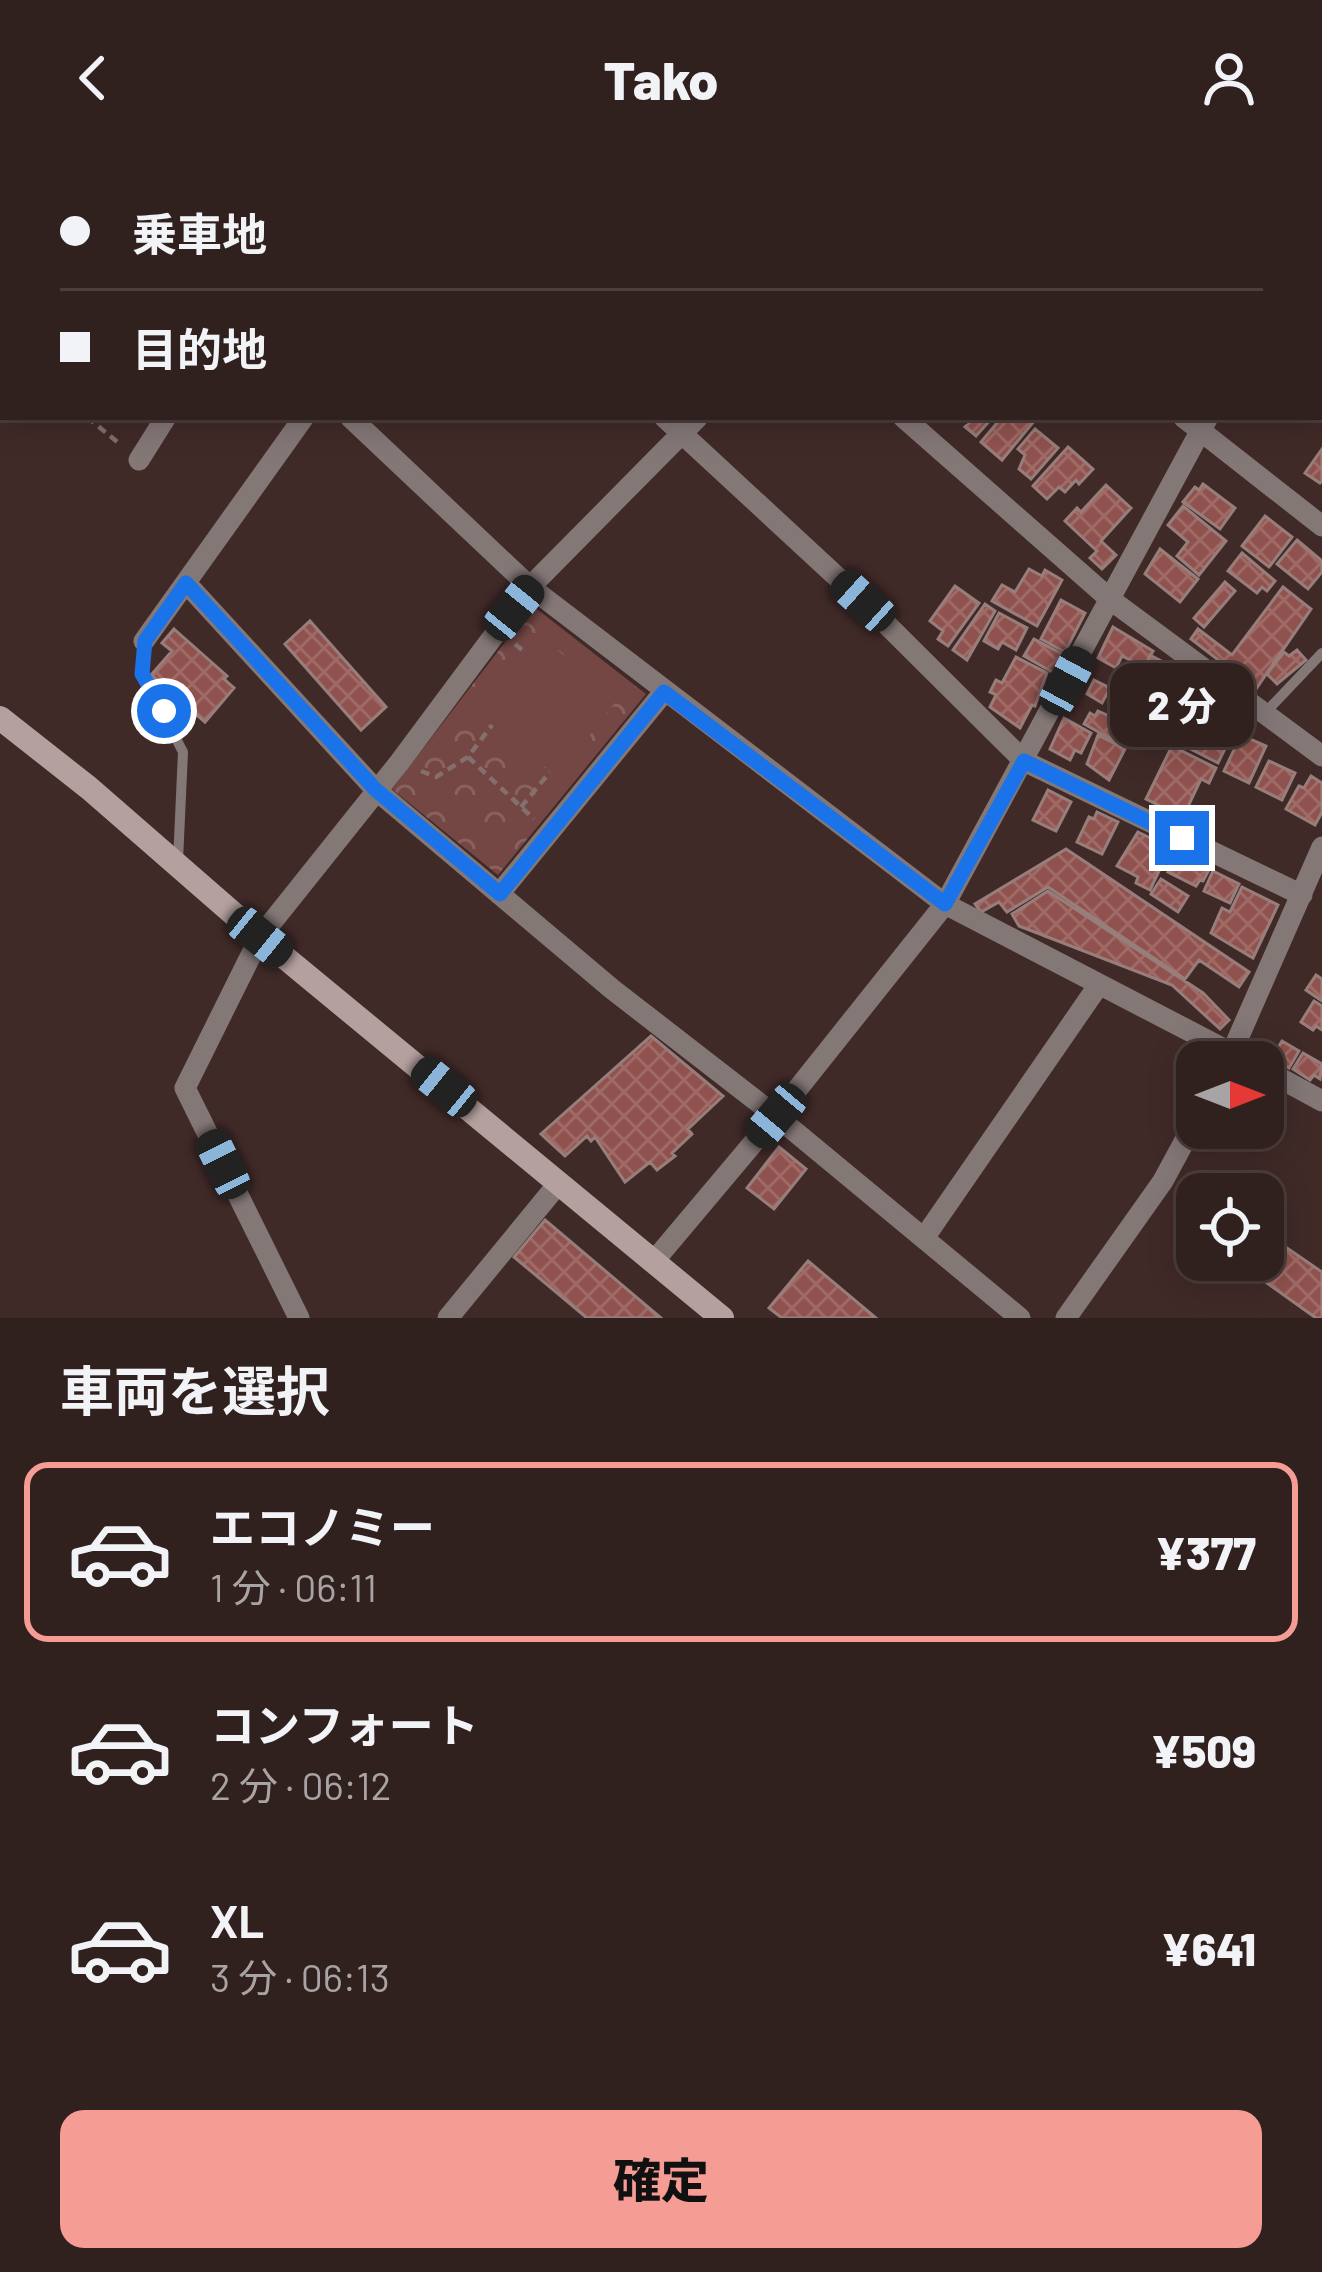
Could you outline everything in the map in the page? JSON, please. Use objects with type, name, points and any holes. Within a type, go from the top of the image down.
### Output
[{"type":"street","points":[[139,460],[164,420]]},
{"type":"street","points":[[145,641],[302,420]]},
{"type":"street","points":[[353,420],[530,587],[945,904],[1202,1041]]},
{"type":"street","points":[[906,420],[1111,600],[1322,756]]},
{"type":"street","points":[[654,1261],[945,904],[1111,600],[1197,422],[1322,526]]},
{"type":"street","points":[[299,1318],[185,1088],[260,937],[399,763],[530,587],[672,425],[863,601],[1024,761],[1301,896]]},
{"type":"street","points":[[186,583],[376,790],[612,988],[1021,1318]]},
{"type":"street","points":[[500,894],[664,692]]},
{"type":"street","points":[[0,718],[722,1318]]},
{"type":"street","points":[[1243,1041],[1322,848]]},
{"type":"street","points":[[924,1238],[1099,986]]},
{"type":"street","points":[[1284,1080],[1322,1101]]},
{"type":"street","points":[[1066,1318],[1163,1181],[1180,1149]]},
{"type":"street","points":[[448,1318],[559,1184]]},
{"type":"lane","points":[[145,641],[142,674],[183,752],[177,865]]},
{"type":"lane","points":[[1264,714],[1322,652]]},
{"type":"path","points":[[91,420],[139,460]]},
{"type":"path","points":[[399,763],[436,777],[468,758],[492,724]]},
{"type":"path","points":[[468,758],[550,834]]},
{"type":"path","points":[[521,807],[550,772]]},
{"type":"green space","points":[[533,606],[646,694],[498,875],[392,789]]},
{"type":"green space","points":[[541,636],[617,700],[558,777],[477,713]]},
{"type":"building","points":[[965,420],[990,420],[976,436],[965,427],[969,423]]},
{"type":"building","points":[[999,420],[1035,420],[1002,460],[981,442]]},
{"type":"building","points":[[1035,429],[1058,448],[1031,479],[1019,469],[1025,455],[1018,449]]},
{"type":"building","points":[[1068,447],[1093,469],[1079,484],[1076,480],[1065,492],[1059,487],[1047,499],[1033,486]]},
{"type":"building","points":[[1322,449],[1322,481],[1320,483],[1305,473]]},
{"type":"building","points":[[1203,484],[1235,508],[1220,529],[1183,502]]},
{"type":"building","points":[[1106,485],[1131,508],[1101,541],[1116,555],[1102,569],[1090,558],[1097,551],[1065,521],[1077,508],[1081,512]]},
{"type":"building","points":[[1183,506],[1226,541],[1199,575],[1177,556],[1188,542],[1168,525]]},
{"type":"building","points":[[1265,516],[1292,537],[1269,567],[1242,546]]},
{"type":"building","points":[[1297,540],[1322,561],[1322,572],[1308,589],[1277,564]]},
{"type":"building","points":[[1160,549],[1198,579],[1180,602],[1145,574]]},
{"type":"building","points":[[1242,553],[1275,581],[1267,591],[1262,587],[1257,593],[1228,571]]},
{"type":"building","points":[[1029,569],[1042,576],[1045,570],[1062,580],[1037,626],[992,601],[1002,585],[1015,592]]},
{"type":"building","points":[[1225,582],[1235,591],[1204,627],[1194,618]]},
{"type":"building","points":[[955,586],[979,603],[948,646],[938,639],[943,631],[930,621]]},
{"type":"building","points":[[1283,587],[1311,609],[1256,689],[1191,639],[1198,629],[1232,655]]},
{"type":"building","points":[[1061,600],[1085,613],[1065,652],[1041,639]]},
{"type":"building","points":[[985,604],[995,611],[967,660],[953,650]]},
{"type":"building","points":[[999,613],[1027,628],[1016,650],[1002,642],[998,649],[984,641]]},
{"type":"building","points":[[310,621],[386,707],[361,730],[285,644]]},
{"type":"building","points":[[1113,627],[1153,651],[1144,667],[1122,656],[1116,668],[1098,658]]},
{"type":"building","points":[[174,629],[227,676],[224,679],[234,688],[205,722],[151,675],[172,651],[162,643]]},
{"type":"building","points":[[1034,639],[1064,655],[1054,673],[1024,656]]},
{"type":"building","points":[[1297,650],[1306,660],[1277,684],[1267,674],[1284,652],[1289,656]]},
{"type":"building","points":[[1150,655],[1189,683],[1169,732],[1124,705],[1135,685],[1144,690],[1155,668],[1146,664]]},
{"type":"building","points":[[1016,657],[1047,673],[1035,706],[1020,728],[990,707],[996,680],[1002,683]]},
{"type":"building","points":[[1094,680],[1110,688],[1102,703],[1087,694]]},
{"type":"building","points":[[1210,706],[1239,720],[1218,763],[1189,748]]},
{"type":"building","points":[[1098,711],[1134,727],[1124,746],[1084,724],[1090,713],[1095,716]]},
{"type":"building","points":[[1064,718],[1091,733],[1081,753],[1075,750],[1070,760],[1050,749]]},
{"type":"building","points":[[1098,735],[1125,749],[1109,780],[1087,764]]},
{"type":"building","points":[[1241,735],[1266,746],[1249,783],[1224,771]]},
{"type":"building","points":[[1172,746],[1216,768],[1209,783],[1201,779],[1183,817],[1146,799]]},
{"type":"building","points":[[1269,761],[1295,773],[1282,800],[1256,787]]},
{"type":"building","points":[[1311,776],[1322,783],[1322,812],[1315,825],[1286,809]]},
{"type":"building","points":[[1048,790],[1071,802],[1056,831],[1033,820]]},
{"type":"building","points":[[1097,812],[1118,822],[1102,854],[1077,842],[1089,817],[1094,819]]},
{"type":"building","points":[[1138,832],[1170,848],[1150,890],[1117,866]]},
{"type":"building","points":[[1066,849],[1249,972],[1239,987],[1199,960],[1185,979],[1048,887],[1007,912],[999,902],[981,912],[975,904]]},
{"type":"building","points":[[1178,852],[1210,868],[1196,886],[1168,872]]},
{"type":"building","points":[[1213,871],[1239,884],[1230,903],[1204,891]]},
{"type":"building","points":[[1161,879],[1188,896],[1178,912],[1151,894]]},
{"type":"building","points":[[1242,887],[1278,905],[1253,958],[1211,933],[1222,908],[1230,912]]},
{"type":"building","points":[[1048,891],[1203,993],[1229,1020],[1220,1029],[1172,985],[1019,926],[1012,914]]},
{"type":"building","points":[[1316,975],[1322,979],[1322,1001],[1306,990]]},
{"type":"building","points":[[1314,1001],[1322,1006],[1322,1030],[1301,1022]]},
{"type":"building","points":[[651,1036],[723,1096],[688,1129],[692,1134],[672,1153],[675,1156],[657,1170],[650,1162],[625,1182],[595,1137],[591,1141],[587,1136],[565,1156],[541,1134]]},
{"type":"building","points":[[1284,1042],[1299,1051],[1289,1068],[1284,1065]]},
{"type":"building","points":[[1303,1053],[1322,1064],[1320,1079],[1314,1075],[1310,1080],[1293,1069]]},
{"type":"building","points":[[779,1147],[806,1169],[774,1209],[747,1188]]},
{"type":"building","points":[[545,1220],[661,1318],[587,1318],[514,1257]]},
{"type":"building","points":[[1287,1248],[1322,1272],[1322,1318],[1264,1281],[1284,1281]]},
{"type":"building","points":[[808,1261],[876,1318],[782,1318],[769,1308]]},
{"type":"route","points":[[164,711],[142,674],[145,641],[186,583],[376,790],[500,894],[664,692],[945,904],[1024,761],[1182,838]]}]
